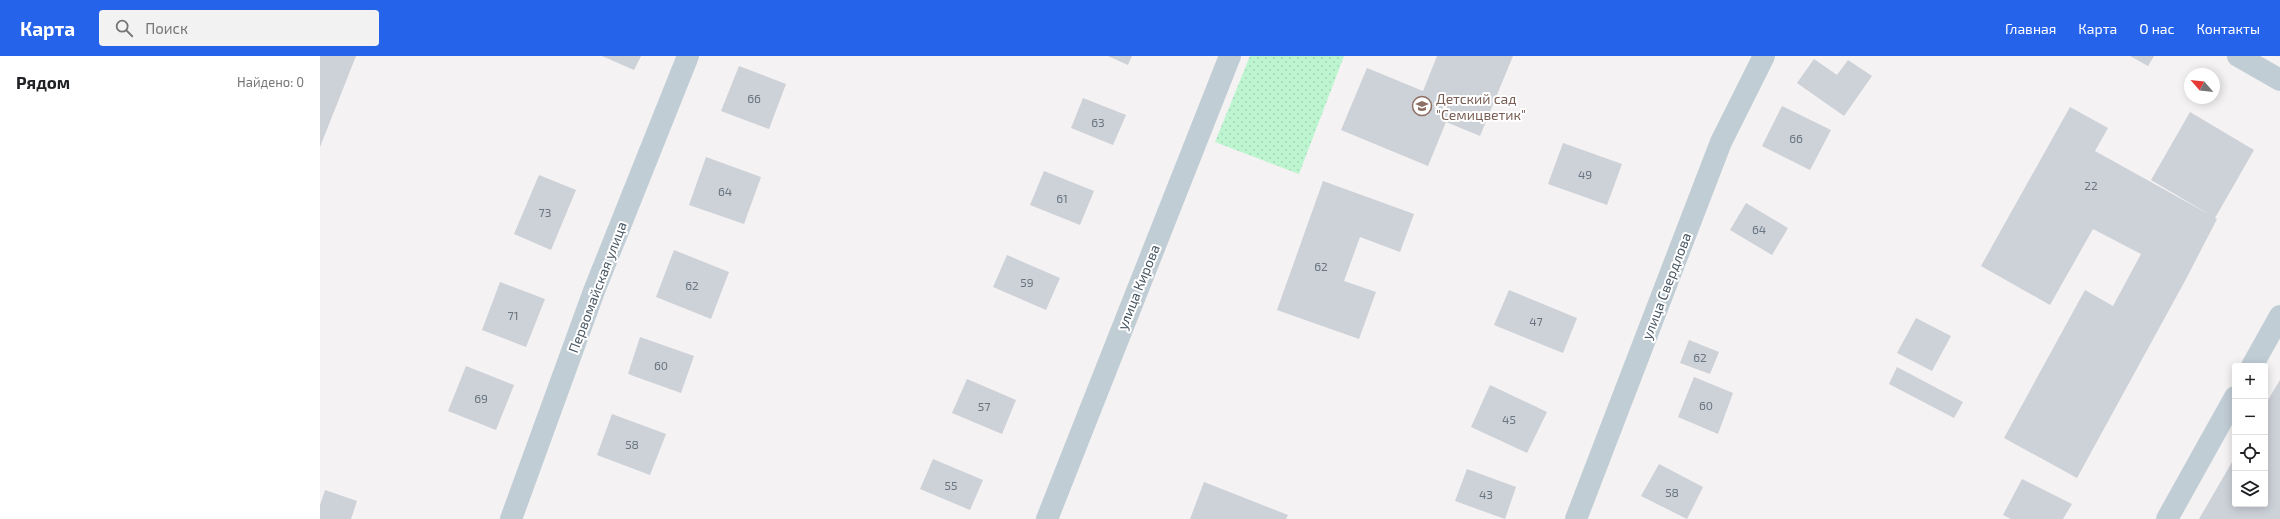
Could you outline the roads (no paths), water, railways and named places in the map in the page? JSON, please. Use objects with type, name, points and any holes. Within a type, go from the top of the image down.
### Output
[{"type":"street","name":"Первомайская улица","points":[[511,519],[594,291],[688,56]]},
{"type":"street","name":"улица Кирова","points":[[1046,519],[1230,56]]},
{"type":"street","name":"улица Свердлова","points":[[1576,519],[1721,142],[1764,56]]},
{"type":"street","points":[[2238,56],[2280,80]]},
{"type":"street","points":[[2254,363],[2280,316]]},
{"type":"street","points":[[2167,519],[2234,399]]},
{"type":"place","name":"Детский сад \"Семицветик\"","points":[[1422,106]]}]
